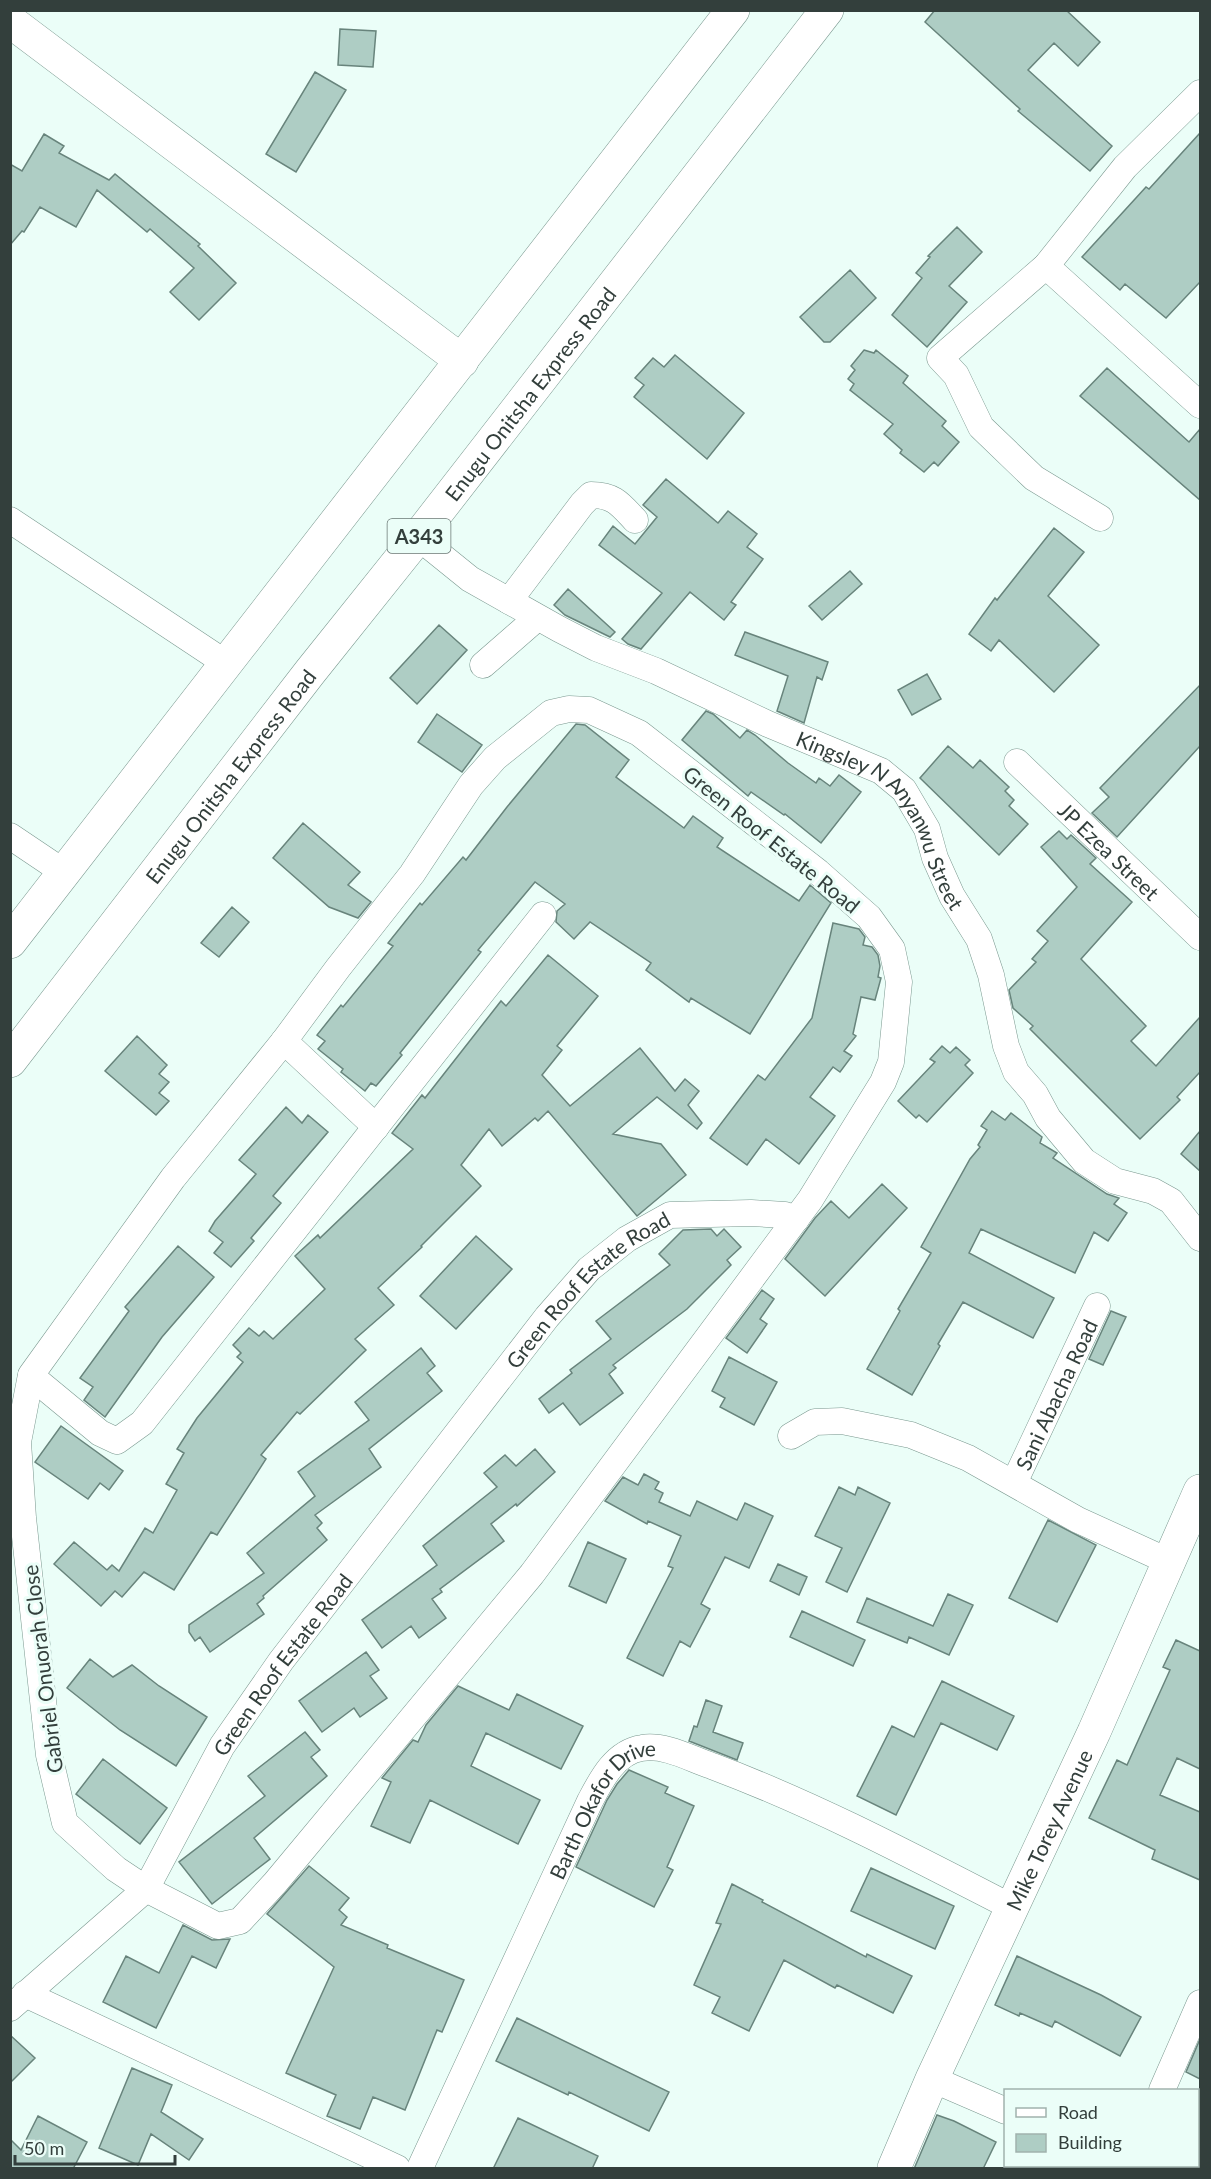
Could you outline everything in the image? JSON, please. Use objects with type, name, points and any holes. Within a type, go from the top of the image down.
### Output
[{"type":"main road","points":[[10,942],[733,10]]},
{"type":"main road","name":"Enugu Onitsha Express Road","points":[[10,1061],[310,672],[418,537],[827,10]]},
{"type":"main road","points":[[10,21],[462,361]]},
{"type":"main road","name":"Mike Torey Avenue","points":[[894,2169],[932,2079],[1013,1908],[1200,1491]]},
{"type":"street","points":[[1100,518],[1034,478],[981,427],[956,375],[940,358],[1046,266],[1125,167],[1200,93]]},
{"type":"street","points":[[1046,266],[1200,405]]},
{"type":"street","points":[[509,602],[591,495],[605,495],[616,500],[635,520]]},
{"type":"street","points":[[10,520],[227,664]]},
{"type":"street","name":"Kingsley N Anyanwu Street","points":[[418,537],[470,579],[537,618],[596,648],[656,671],[768,724],[881,771],[904,790],[927,829],[935,858],[952,896],[979,939],[991,975],[1006,1046],[1016,1072],[1035,1094],[1048,1118],[1084,1161],[1115,1181],[1153,1191],[1171,1201],[1200,1238]]},
{"type":"street","points":[[483,665],[537,618]]},
{"type":"street","name":"Green Roof Estate Road","points":[[31,1375],[173,1178],[284,1041],[412,874],[471,785],[495,758],[551,713],[569,709],[589,710],[639,734],[818,872],[869,917],[892,950],[899,982],[891,1062],[883,1082],[796,1219],[785,1215],[751,1213],[670,1215],[627,1239],[589,1269],[548,1317],[280,1660],[222,1746],[146,1889]]},
{"type":"street","name":"JP Ezea Street","points":[[1017,762],[1200,937]]},
{"type":"street","points":[[10,836],[65,873]]},
{"type":"street","points":[[31,1375],[100,1433],[117,1441],[142,1423],[543,915]]},
{"type":"street","points":[[284,1041],[376,1127]]},
{"type":"street","name":"Gabriel Onuorah Close","points":[[31,1375],[18,1442],[23,1518],[49,1755],[65,1823],[116,1869],[146,1889],[218,1926],[240,1921],[275,1882],[532,1574],[796,1219]]},
{"type":"street","name":"Sani Abacha Road","points":[[1014,1483],[1097,1306]]},
{"type":"street","points":[[791,1436],[815,1422],[842,1421],[911,1435],[968,1458],[1078,1520],[1170,1562]]},
{"type":"street","name":"Barth Okafor Drive","points":[[420,2169],[590,1801],[607,1770],[624,1756],[641,1748],[661,1749],[770,1788],[1013,1908]]},
{"type":"street","points":[[146,1889],[17,2001],[397,2169]]},
{"type":"street","points":[[1163,2089],[1200,2003]]},
{"type":"street","points":[[932,2079],[1004,2110]]},
{"type":"building","points":[[935,10],[1066,10],[1100,42],[1078,66],[1054,43],[1028,70],[1112,146],[1090,171],[1018,111],[1020,109],[925,22]]},
{"type":"building","points":[[340,29],[376,31],[373,67],[338,65]]},
{"type":"building","points":[[315,72],[346,90],[296,172],[266,154]]},
{"type":"building","points":[[1200,133],[1200,282],[1166,318],[1125,284],[1120,290],[1082,257],[1146,187],[1149,189]]},
{"type":"building","points":[[44,134],[64,146],[59,153],[109,180],[115,174],[200,244],[198,246],[236,283],[199,320],[170,292],[194,268],[150,229],[147,232],[97,190],[76,227],[40,207],[24,232],[22,231],[10,245],[10,164],[22,171]]},
{"type":"building","points":[[957,227],[982,252],[949,286],[967,302],[927,347],[892,315],[922,278],[916,273],[930,257],[928,256]]},
{"type":"building","points":[[850,270],[876,298],[830,342],[824,342],[800,317]]},
{"type":"building","points":[[864,350],[874,353],[876,350],[908,376],[903,383],[946,421],[942,426],[959,442],[938,466],[934,462],[924,472],[900,453],[902,450],[884,434],[893,424],[850,390],[854,384],[848,379],[855,370],[851,366]]},
{"type":"building","points":[[675,355],[744,413],[707,459],[634,397],[644,385],[635,378],[653,358],[664,367]]},
{"type":"building","points":[[1107,368],[1189,442],[1200,429],[1200,500],[1080,396]]},
{"type":"building","points":[[666,479],[718,523],[728,511],[757,534],[747,547],[763,559],[731,602],[736,605],[724,620],[690,592],[641,649],[622,639],[662,593],[599,545],[613,526],[635,544],[657,517],[643,505]]},
{"type":"building","points":[[1054,528],[1084,552],[1048,596],[1099,645],[1054,692],[999,640],[991,651],[969,634],[995,598],[997,600]]},
{"type":"building","points":[[850,571],[862,584],[822,620],[809,606]]},
{"type":"building","points":[[568,589],[615,632],[610,637],[565,615],[554,605]]},
{"type":"building","points":[[439,625],[467,650],[417,704],[390,678]]},
{"type":"building","points":[[745,632],[828,662],[822,680],[817,677],[804,723],[777,711],[788,676],[735,655]]},
{"type":"building","points":[[927,674],[941,699],[912,715],[898,690]]},
{"type":"building","points":[[1200,685],[1200,746],[1117,837],[1092,813],[1109,797],[1100,788]]},
{"type":"building","points":[[706,711],[713,714],[740,738],[747,730],[755,735],[816,783],[819,778],[830,786],[839,775],[861,792],[821,843],[785,814],[751,792],[748,796],[682,740]]},
{"type":"building","points":[[437,714],[482,745],[462,772],[418,742]]},
{"type":"building","points":[[576,724],[585,725],[629,760],[616,777],[684,828],[693,816],[723,838],[717,847],[799,901],[810,885],[831,903],[750,1034],[691,998],[689,1002],[646,970],[651,963],[590,922],[574,939],[556,922],[557,911],[565,904],[535,882],[478,950],[481,952],[400,1053],[402,1055],[376,1086],[371,1083],[365,1091],[341,1072],[343,1069],[318,1049],[325,1041],[317,1035],[393,946],[388,943],[420,903],[422,905],[463,857],[466,860]]},
{"type":"building","points":[[948,746],[973,768],[980,760],[1009,787],[1005,791],[1014,800],[1009,806],[1028,824],[999,855],[920,778]]},
{"type":"building","points":[[303,823],[360,872],[348,885],[371,902],[358,918],[329,907],[273,858]]},
{"type":"building","points":[[1059,831],[1067,839],[1071,835],[1096,858],[1090,864],[1132,902],[1081,959],[1146,1026],[1131,1041],[1156,1066],[1200,1017],[1200,1072],[1177,1097],[1180,1100],[1140,1139],[1030,1029],[1033,1026],[1013,1008],[1009,990],[1036,962],[1032,959],[1048,941],[1037,931],[1077,887],[1041,847]]},
{"type":"building","points":[[232,907],[249,922],[219,957],[201,943]]},
{"type":"building","points":[[833,923],[859,929],[865,937],[863,945],[872,947],[878,955],[880,966],[878,977],[881,978],[875,1000],[861,997],[853,1034],[856,1036],[844,1051],[852,1056],[840,1072],[833,1067],[810,1097],[835,1116],[799,1164],[766,1139],[747,1165],[710,1138],[758,1075],[765,1080],[812,1018]]},
{"type":"building","points":[[548,955],[598,996],[557,1046],[562,1050],[542,1075],[570,1106],[640,1048],[675,1091],[685,1079],[699,1091],[688,1105],[702,1123],[697,1129],[657,1097],[613,1134],[661,1144],[686,1175],[637,1216],[548,1111],[538,1121],[535,1118],[502,1146],[489,1129],[461,1165],[481,1186],[422,1247],[378,1288],[394,1305],[355,1339],[366,1350],[300,1414],[297,1412],[261,1455],[266,1459],[217,1535],[211,1532],[174,1590],[144,1572],[122,1597],[115,1591],[101,1606],[54,1564],[74,1542],[107,1570],[112,1565],[119,1571],[145,1528],[153,1533],[177,1490],[166,1484],[184,1453],[177,1449],[197,1418],[243,1362],[237,1357],[241,1353],[233,1345],[249,1328],[259,1336],[264,1331],[273,1339],[325,1289],[295,1256],[318,1235],[320,1238],[413,1149],[392,1133],[422,1095],[425,1098],[501,1001],[506,1006]]},
{"type":"building","points":[[137,1036],[167,1065],[159,1074],[169,1082],[159,1093],[169,1101],[156,1115],[105,1071]]},
{"type":"building","points":[[942,1046],[950,1053],[956,1047],[970,1060],[965,1065],[973,1073],[927,1122],[919,1115],[916,1118],[898,1101],[935,1062],[930,1059]]},
{"type":"building","points":[[286,1107],[302,1123],[308,1115],[328,1132],[273,1196],[281,1203],[251,1238],[254,1241],[231,1267],[214,1253],[223,1242],[209,1231],[256,1174],[239,1160]]},
{"type":"building","points":[[992,1111],[1005,1120],[1011,1113],[1042,1137],[1040,1143],[1057,1153],[1053,1158],[1107,1194],[1119,1198],[1114,1204],[1127,1213],[1108,1241],[1094,1232],[1075,1273],[981,1229],[969,1253],[1054,1298],[1033,1338],[963,1302],[912,1395],[867,1369],[900,1311],[898,1309],[931,1253],[921,1247],[970,1159],[980,1147],[978,1145],[987,1130],[981,1126]]},
{"type":"building","points":[[1200,1131],[1200,1171],[1181,1154]]},
{"type":"building","points":[[882,1184],[907,1208],[825,1296],[785,1259],[815,1218],[831,1201],[849,1218]]},
{"type":"building","points":[[711,1229],[717,1236],[724,1229],[741,1247],[727,1260],[731,1265],[687,1309],[613,1365],[616,1368],[609,1374],[623,1393],[580,1425],[563,1403],[549,1413],[539,1399],[572,1373],[570,1370],[611,1339],[596,1321],[670,1265],[659,1254],[683,1230]]},
{"type":"building","points":[[476,1236],[512,1269],[456,1329],[420,1296]]},
{"type":"building","points":[[178,1246],[214,1277],[162,1337],[105,1417],[84,1400],[93,1387],[80,1378],[129,1311],[125,1307]]},
{"type":"building","points":[[762,1290],[774,1299],[760,1319],[767,1324],[747,1353],[726,1338]]},
{"type":"building","points":[[1111,1311],[1126,1317],[1103,1365],[1089,1359]]},
{"type":"building","points":[[421,1348],[435,1366],[427,1373],[442,1391],[369,1449],[381,1467],[315,1515],[322,1523],[317,1528],[327,1540],[263,1596],[264,1598],[257,1604],[264,1614],[210,1652],[200,1637],[195,1641],[189,1632],[189,1625],[264,1573],[247,1553],[315,1496],[298,1472],[369,1420],[355,1402]]},
{"type":"building","points":[[729,1357],[777,1382],[754,1425],[720,1407],[725,1398],[712,1391]]},
{"type":"building","points":[[61,1426],[123,1471],[109,1490],[100,1483],[88,1499],[35,1462]]},
{"type":"building","points":[[535,1449],[555,1472],[517,1506],[516,1504],[491,1524],[504,1541],[440,1589],[442,1592],[432,1599],[446,1618],[419,1638],[411,1626],[382,1648],[362,1620],[437,1565],[423,1546],[497,1487],[484,1473],[505,1455],[516,1466]]},
{"type":"building","points":[[644,1474],[659,1482],[655,1489],[663,1493],[659,1502],[690,1516],[697,1501],[737,1520],[745,1503],[773,1516],[749,1568],[725,1557],[701,1604],[710,1609],[690,1647],[680,1641],[663,1676],[627,1658],[673,1568],[668,1566],[681,1536],[648,1521],[647,1524],[605,1501],[623,1477],[638,1485]]},
{"type":"building","points":[[839,1487],[855,1495],[858,1487],[890,1503],[847,1592],[826,1582],[842,1548],[815,1536]]},
{"type":"building","points":[[1048,1520],[1096,1545],[1057,1622],[1009,1598]]},
{"type":"building","points":[[588,1542],[626,1559],[606,1603],[569,1586]]},
{"type":"building","points":[[778,1564],[807,1577],[799,1595],[770,1581]]},
{"type":"building","points":[[948,1594],[973,1605],[949,1655],[909,1637],[907,1643],[857,1622],[867,1598],[933,1626]]},
{"type":"building","points":[[802,1611],[865,1640],[853,1666],[790,1637]]},
{"type":"building","points":[[1176,1640],[1200,1651],[1200,1769],[1177,1758],[1160,1795],[1200,1812],[1200,1880],[1152,1859],[1155,1850],[1089,1818],[1117,1760],[1127,1765],[1170,1670],[1163,1667]]},
{"type":"building","points":[[366,1652],[379,1670],[370,1676],[387,1698],[360,1717],[354,1708],[322,1732],[299,1701]]},
{"type":"building","points":[[90,1659],[113,1677],[132,1665],[159,1686],[207,1717],[176,1766],[120,1730],[67,1688]]},
{"type":"building","points":[[942,1681],[1014,1716],[997,1750],[941,1723],[896,1815],[857,1796],[892,1726],[914,1737]]},
{"type":"building","points":[[458,1686],[509,1710],[517,1694],[583,1726],[561,1769],[486,1733],[471,1766],[540,1800],[518,1844],[430,1800],[410,1843],[371,1826],[391,1782],[382,1778],[413,1740],[418,1742],[426,1725]]},
{"type":"building","points":[[706,1700],[722,1706],[713,1732],[743,1743],[737,1760],[689,1741],[694,1726],[697,1727]]},
{"type":"building","points":[[305,1732],[320,1750],[311,1757],[327,1776],[254,1838],[270,1859],[212,1904],[179,1862],[265,1796],[248,1776]]},
{"type":"building","points":[[103,1759],[167,1808],[140,1844],[76,1794]]},
{"type":"building","points":[[629,1770],[668,1787],[665,1793],[694,1806],[667,1867],[673,1870],[654,1907],[576,1867],[607,1800]]},
{"type":"building","points":[[309,1866],[349,1898],[339,1910],[347,1917],[341,1925],[388,1945],[387,1948],[464,1980],[442,2032],[437,2030],[405,2110],[373,2097],[360,2129],[327,2116],[336,2095],[286,2073],[334,1967],[267,1914]]},
{"type":"building","points":[[871,1868],[954,1906],[935,1949],[851,1911]]},
{"type":"building","points":[[732,1884],[866,1957],[867,1954],[912,1976],[893,2013],[837,1985],[835,1988],[784,1960],[749,2031],[712,2013],[720,1997],[694,1985],[721,1924],[716,1923]]},
{"type":"building","points":[[183,1925],[212,1940],[230,1939],[216,1968],[192,1956],[156,2028],[103,2002],[126,1956],[159,1973]]},
{"type":"building","points":[[1017,1956],[1101,1995],[1141,2017],[1120,2056],[1055,2021],[1052,2027],[995,2005]]},
{"type":"building","points":[[517,2018],[669,2092],[649,2131],[569,2092],[568,2095],[496,2061]]},
{"type":"building","points":[[10,2035],[35,2058],[10,2083]]},
{"type":"building","points":[[1200,2039],[1200,2079],[1186,2072]]},
{"type":"building","points":[[132,2068],[172,2085],[161,2112],[203,2139],[189,2160],[151,2134],[138,2165],[99,2148]]},
{"type":"building","points":[[937,2115],[996,2142],[983,2169],[914,2169]]},
{"type":"building","points":[[38,2116],[87,2142],[73,2169],[10,2169],[10,2139],[21,2150]]},
{"type":"building","points":[[518,2118],[598,2156],[592,2169],[493,2169]]}]
